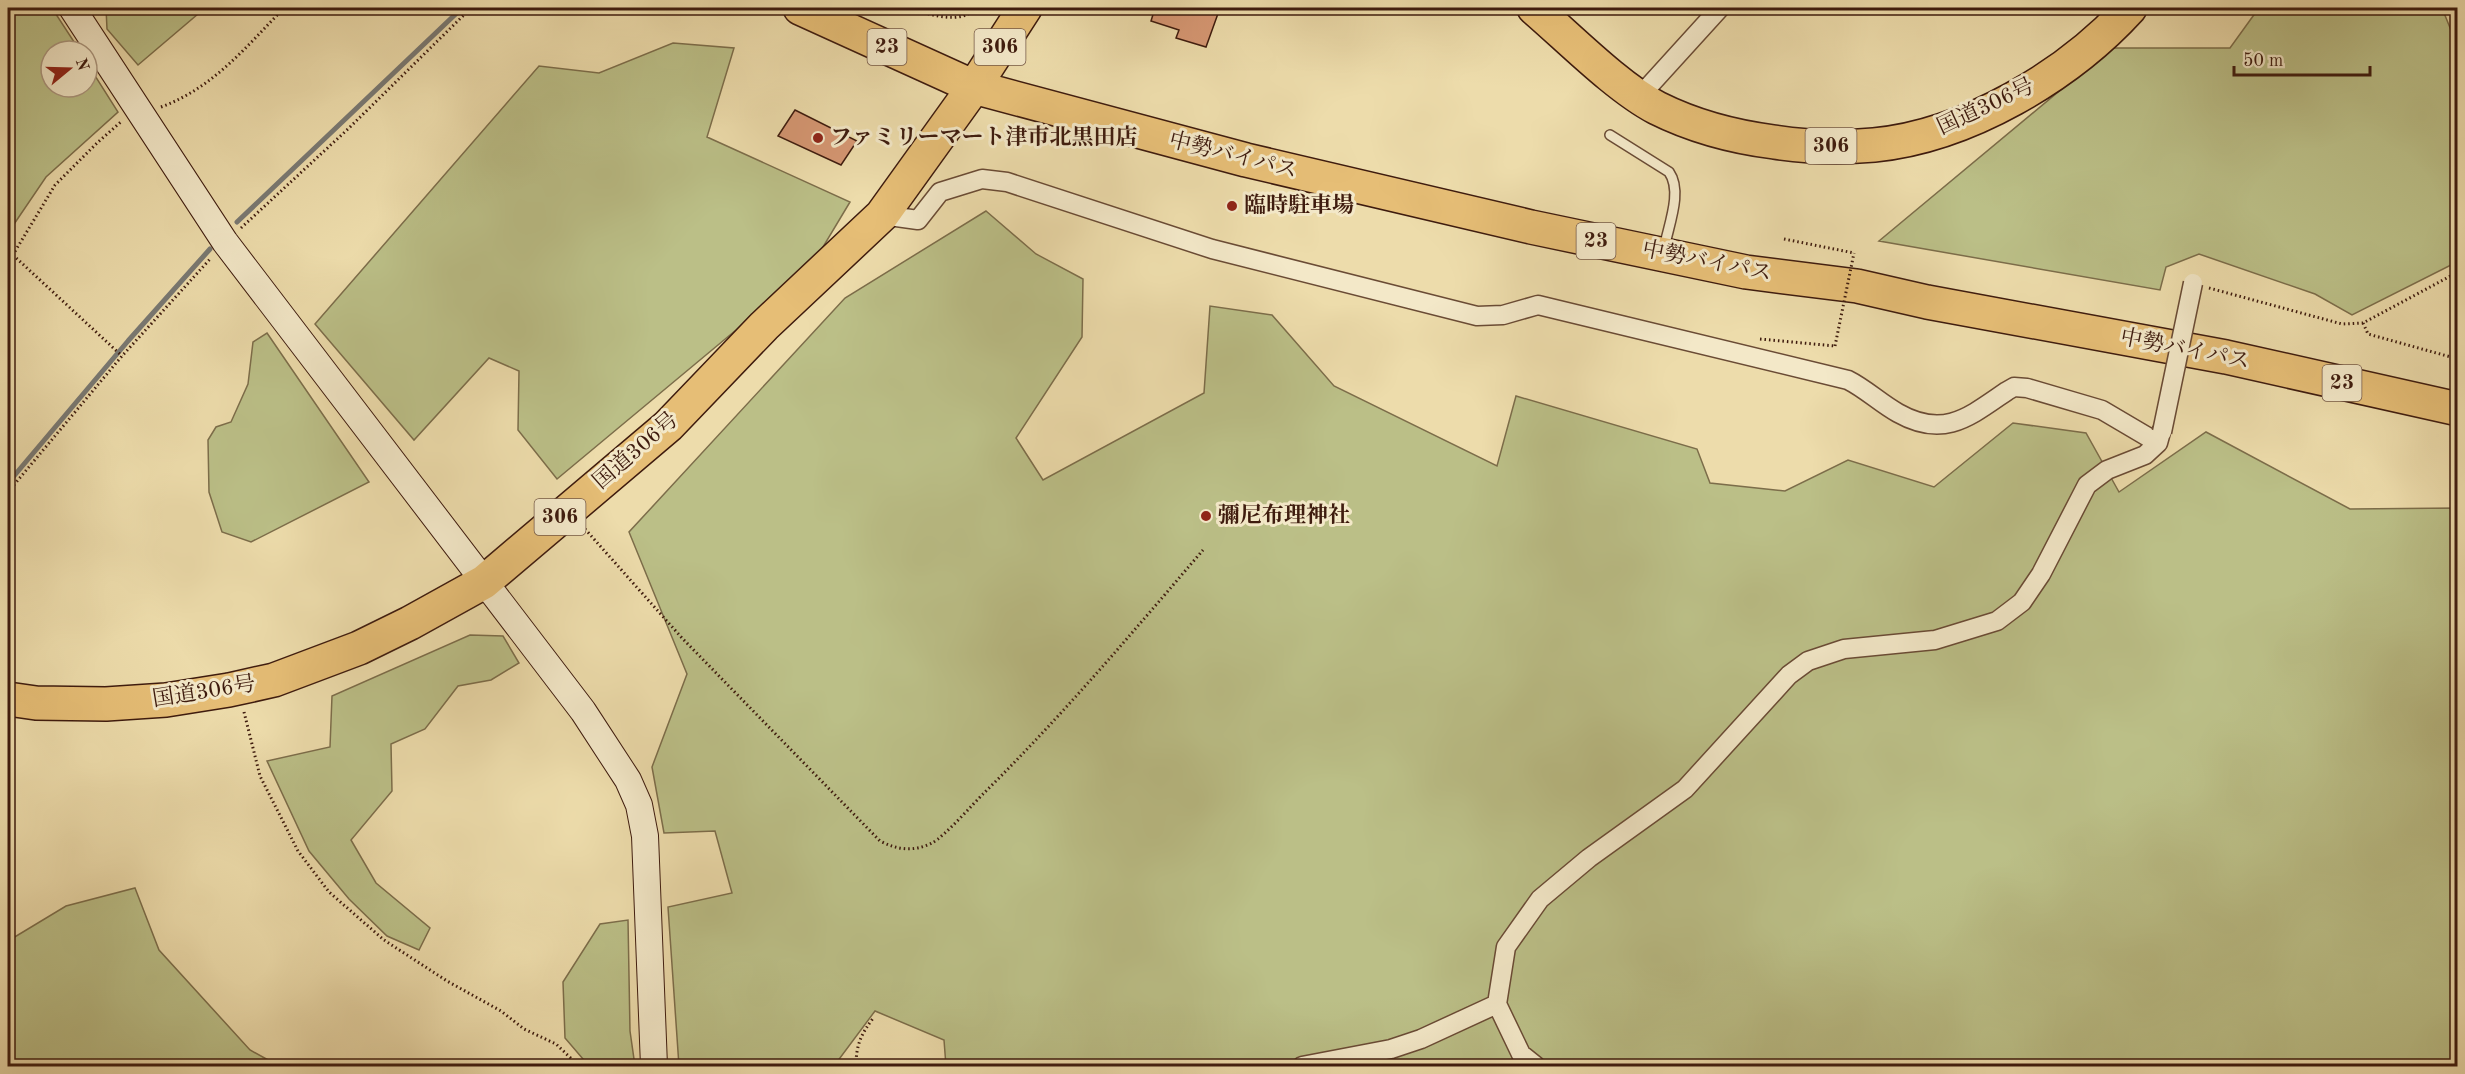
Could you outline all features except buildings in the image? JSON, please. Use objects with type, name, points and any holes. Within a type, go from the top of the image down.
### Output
[{"type":"highway","name":"中勢バイパス","points":[[800,8],[974,87],[1246,160],[1531,227],[1662,255],[1746,272],[1857,286],[1928,302],[2226,357],[2457,408]]},
{"type":"highway","name":"国道306号","points":[[8,699],[36,703],[106,704],[166,700],[238,688],[283,677],[359,648],[410,624],[484,582],[668,426],[764,326],[882,215],[974,87],[1025,8]]},
{"type":"highway","name":"国道306号","points":[[1534,8],[1656,107],[1684,119],[1745,139],[1793,145],[1833,146],[1875,145],[1903,140],[1963,122],[2024,92],[2071,60],[2099,38],[2130,8]]},
{"type":"highway","points":[[2226,357],[2457,392]]},
{"type":"highway","points":[[2226,357],[2338,397],[2457,425]]},
{"type":"street","points":[[72,8],[225,242],[583,711],[628,780],[639,805],[647,860],[654,1066]]},
{"type":"street","points":[[1640,96],[1720,8]]},
{"type":"street","points":[[882,215],[918,220],[940,192],[982,179],[1007,182],[1212,249],[1477,316],[1503,315],[1538,305],[1848,380],[1863,387],[1896,412],[1911,419],[1945,424],[1964,420],[2014,387],[2027,388],[2102,410],[2160,437]]},
{"type":"street","points":[[1536,1066],[1521,1054],[1497,1004],[1506,947],[1540,899],[1589,858],[1685,789],[1789,675],[1808,661],[1844,649],[1935,640],[1997,621],[2022,602],[2041,574],[2087,486],[2107,470],[2145,454],[2160,437],[2193,283]]},
{"type":"street","points":[[1302,1066],[1391,1049],[1421,1039],[1497,1004]]},
{"type":"lane","points":[[1610,135],[1669,172],[1672,177],[1676,190],[1662,255]]},
{"type":"path","points":[[8,263],[55,185],[98,142],[141,113],[202,87],[229,65],[284,8]]},
{"type":"path","points":[[8,492],[122,356],[225,242],[348,129],[471,8]]},
{"type":"path","points":[[911,8],[949,18],[976,8]]},
{"type":"path","points":[[2455,8],[2457,13]]},
{"type":"path","points":[[1754,338],[1835,346],[1854,253],[1784,239]]},
{"type":"path","points":[[13,255],[122,356]]},
{"type":"path","points":[[2193,283],[2342,324],[2363,324],[2457,272]]},
{"type":"path","points":[[2363,324],[2368,334],[2457,359]]},
{"type":"path","points":[[569,509],[682,638],[880,841],[896,849],[914,849],[934,842],[1013,764],[1091,681],[1203,550]]},
{"type":"path","points":[[238,688],[260,776],[298,851],[329,892],[384,940],[447,981],[501,1011],[524,1029],[556,1044],[579,1066]]},
{"type":"path","points":[[856,1066],[857,1045],[874,1017]]},
{"type":"green space","points":[[8,8],[52,8],[72,39],[39,39],[39,99],[99,99],[99,82],[118,112],[46,177],[8,233]]},
{"type":"green space","points":[[106,8],[205,8],[138,65],[107,29]]},
{"type":"green space","points":[[2267,8],[2442,8],[2457,45],[2457,262],[2352,315],[2315,294],[2199,254],[2166,267],[2160,290],[1879,241],[2111,48],[2230,48],[2256,12]]},
{"type":"green space","points":[[673,43],[734,48],[707,137],[850,202],[820,252],[736,330],[557,479],[518,430],[519,371],[489,358],[414,440],[315,324],[539,66],[599,73]]},
{"type":"green space","points":[[986,211],[1036,254],[1083,279],[1082,337],[1016,438],[1043,480],[1204,393],[1210,306],[1272,315],[1334,386],[1497,466],[1516,396],[1697,449],[1710,483],[1785,491],[1848,460],[1934,487],[2013,423],[2086,433],[2119,492],[2206,432],[2350,509],[2457,508],[2457,1066],[946,1066],[944,1040],[875,1011],[834,1066],[679,1066],[668,907],[732,893],[715,831],[664,833],[652,767],[687,674],[629,532],[845,298]]},
{"type":"green space","points":[[267,333],[369,482],[251,542],[222,532],[209,492],[208,440],[216,427],[231,422],[248,384],[253,342]]},
{"type":"green space","points":[[470,635],[503,636],[519,663],[491,680],[458,686],[425,729],[391,744],[392,791],[351,840],[376,883],[430,928],[419,950],[387,936],[349,899],[309,851],[267,761],[330,747],[332,696]]},
{"type":"green space","points":[[135,888],[159,950],[250,1050],[279,1066],[8,1066],[8,941],[66,906]]},
{"type":"green space","points":[[628,920],[630,1031],[635,1066],[589,1066],[565,1038],[563,982],[600,924]]},
{"type":"waterway","points":[[237,222],[462,8]]},
{"type":"waterway","points":[[8,483],[128,341],[210,249]]},
{"type":"place","name":"ファミリーマート津市北黒田店","points":[[818,138]]},
{"type":"place","name":"臨時駐車場","points":[[1232,206]]},
{"type":"place","name":"彌尼布理神社","points":[[1206,516]]}]
